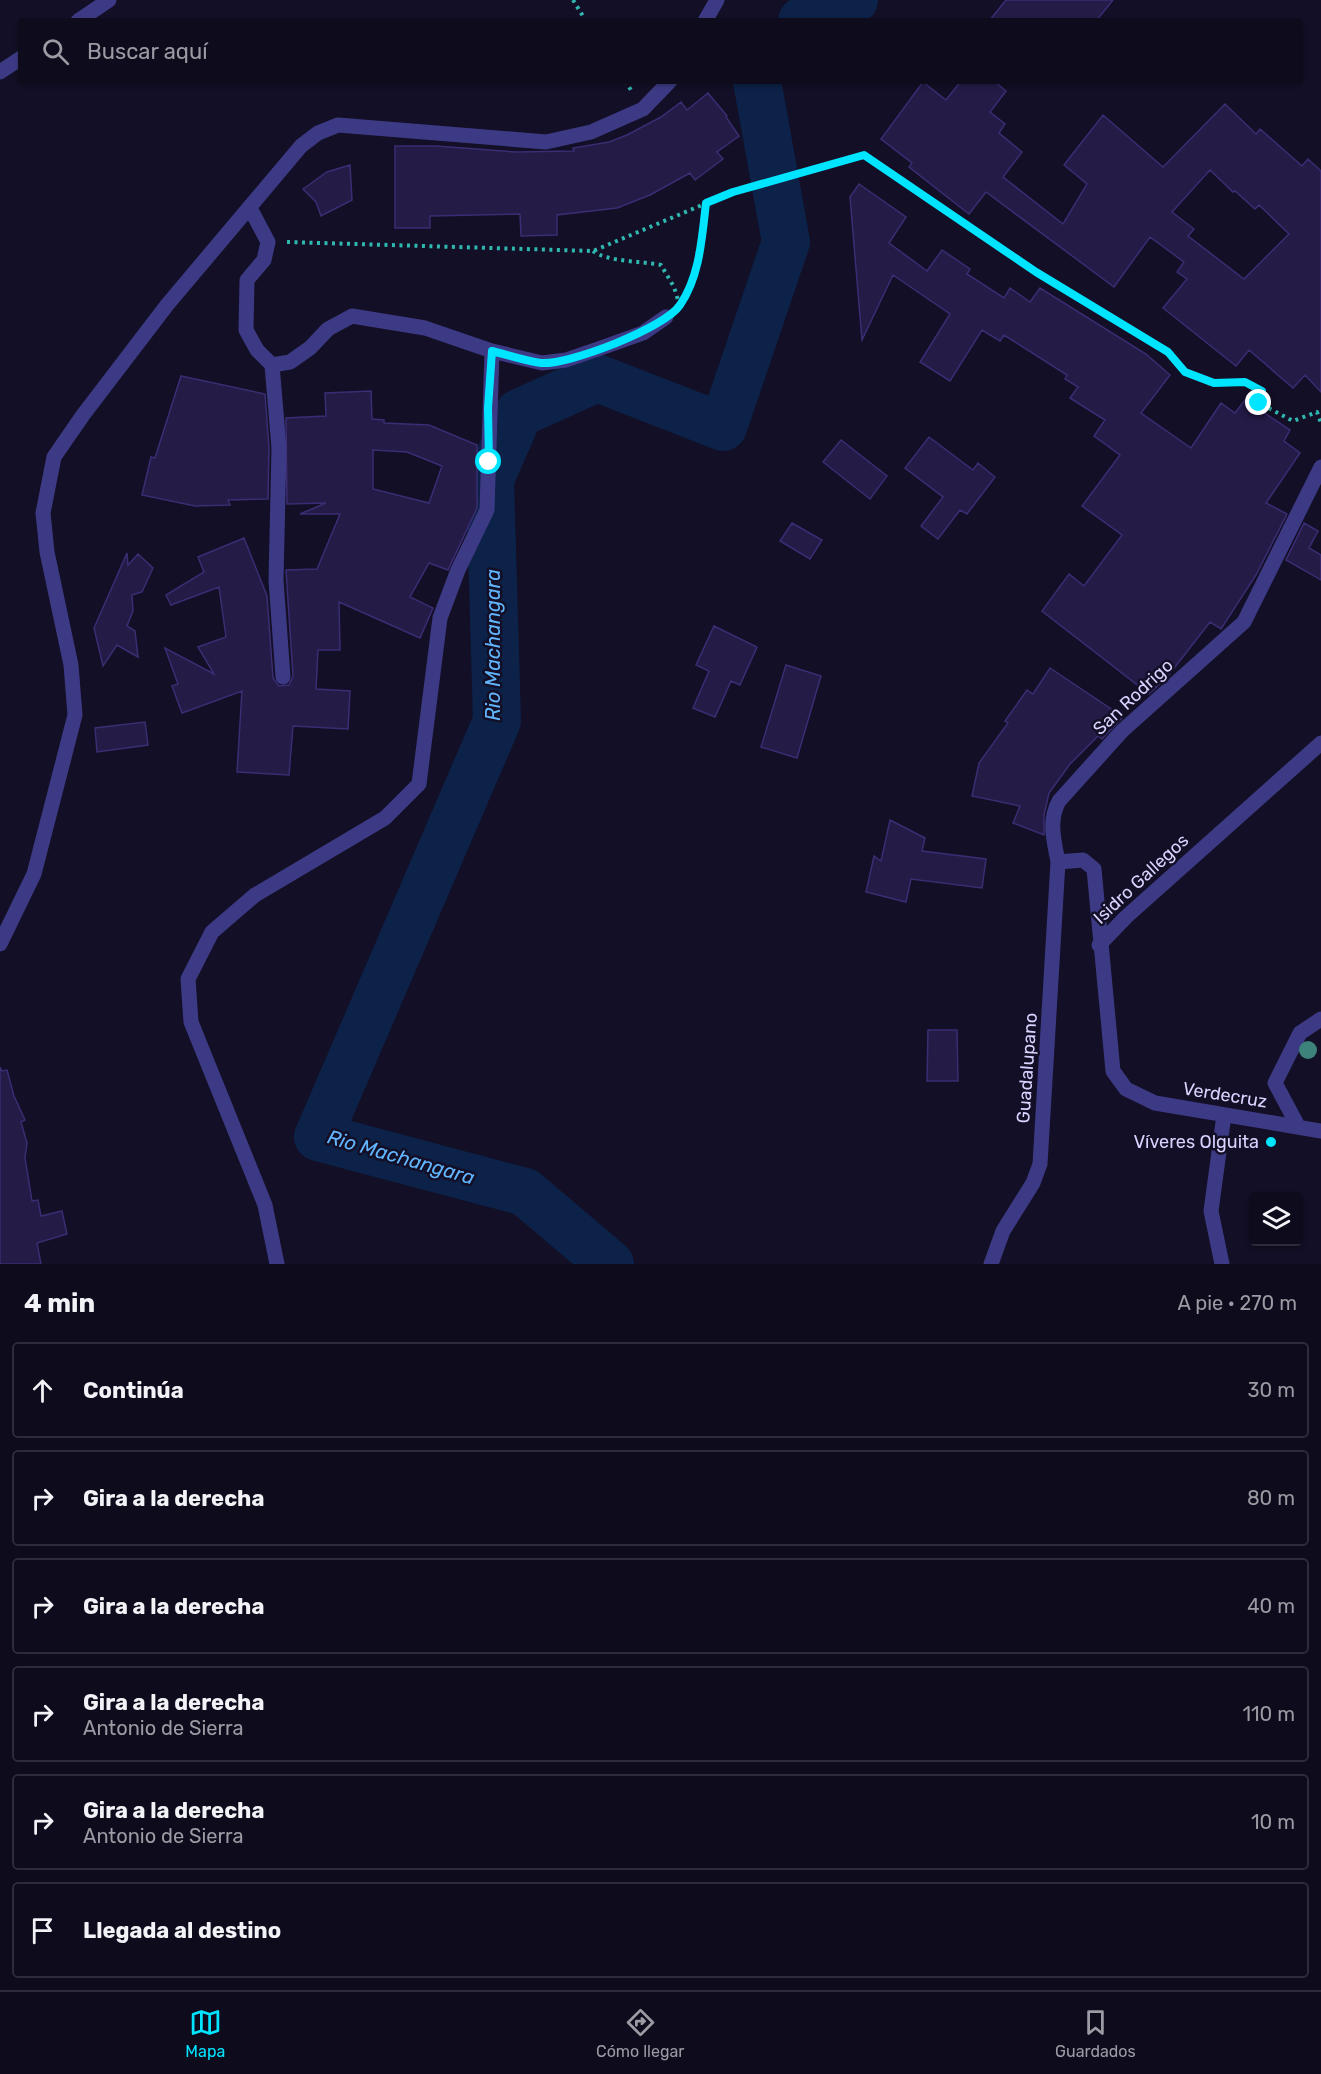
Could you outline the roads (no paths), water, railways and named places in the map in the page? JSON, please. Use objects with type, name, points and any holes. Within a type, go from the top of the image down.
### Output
[{"type":"street","points":[[83,18],[110,0]]},
{"type":"street","points":[[707,18],[717,0]]},
{"type":"street","points":[[0,72],[18,60]]},
{"type":"street","points":[[0,944],[34,874],[75,715],[71,665],[47,552],[43,513],[54,457],[83,414],[167,306],[301,146],[318,133],[338,126],[546,142],[591,132],[643,109],[667,84]]},
{"type":"street","points":[[250,208],[268,242],[264,260],[248,280],[246,330],[257,350],[272,364],[279,448],[276,580],[283,677]]},
{"type":"street","points":[[272,364],[290,362],[310,348],[328,329],[352,316],[425,328],[492,351],[542,363],[566,360],[643,333],[666,317]]},
{"type":"street","points":[[278,1264],[265,1205],[191,1022],[188,979],[212,932],[255,895],[385,818],[419,784],[440,618],[458,570],[487,510],[492,351]]},
{"type":"street","name":"San Rodrigo","points":[[1058,862],[1052,813],[1059,801],[1122,731],[1244,622],[1321,467]]},
{"type":"street","name":"Isidro Gallegos","points":[[1126,1089],[1113,1071],[1099,945],[1126,917],[1321,743]]},
{"type":"street","points":[[1058,862],[1083,860],[1094,869],[1099,945]]},
{"type":"street","name":"Guadalupano","points":[[991,1264],[1003,1232],[1033,1183],[1040,1164],[1058,862]]},
{"type":"street","points":[[1299,1126],[1275,1083],[1299,1033],[1321,1019]]},
{"type":"street","name":"Verdecruz","points":[[1126,1089],[1155,1103],[1321,1131]]},
{"type":"street","points":[[1222,1264],[1211,1211],[1224,1115]]},
{"type":"waterway","name":"Rio Machangara","points":[[809,18],[854,0]]},
{"type":"waterway","name":"Rio Machangara","points":[[610,1264],[525,1192],[318,1137],[497,721],[490,479],[519,413],[597,378],[723,427],[786,242],[758,84]]},
{"type":"place","name":"Víveres Olguita","points":[[1271,1142]]}]
